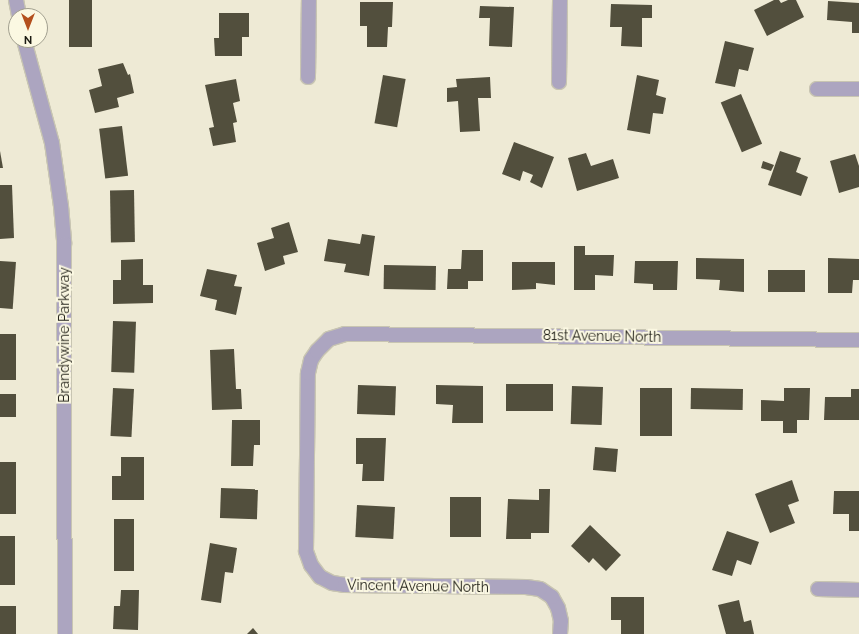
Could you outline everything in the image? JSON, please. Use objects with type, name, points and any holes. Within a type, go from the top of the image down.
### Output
[{"type":"street","points":[[308,77],[310,0]]},
{"type":"street","points":[[559,82],[560,0]]},
{"type":"street","name":"Brandywine Parkway","points":[[26,48],[52,143],[61,206],[64,244],[65,634]]},
{"type":"street","points":[[816,88],[859,89]]},
{"type":"street","name":"81st Avenue North","points":[[345,334],[859,340]]},
{"type":"street","name":"Vincent Avenue North","points":[[345,334],[329,339],[317,351],[311,360],[308,373],[306,551],[311,565],[320,577],[332,583],[345,585],[526,587],[540,589],[552,597],[558,608],[560,634]]},
{"type":"street","points":[[818,589],[859,590]]},
{"type":"building","points":[[69,0],[92,0],[92,47],[69,47]]},
{"type":"building","points":[[774,0],[779,0],[781,3],[788,0],[796,0],[804,17],[767,36],[754,10]]},
{"type":"building","points":[[828,1],[859,3],[859,33],[852,33],[852,22],[827,20]]},
{"type":"building","points":[[360,2],[393,2],[392,27],[388,27],[387,47],[367,47],[367,26],[360,26]]},
{"type":"building","points":[[611,4],[652,5],[652,18],[642,18],[642,47],[621,46],[622,27],[610,27]]},
{"type":"building","points":[[480,6],[514,7],[512,47],[489,46],[490,18],[479,18]]},
{"type":"building","points":[[219,13],[249,13],[249,37],[242,37],[242,56],[215,56],[214,38],[219,38]]},
{"type":"building","points":[[725,41],[754,48],[748,71],[739,69],[735,87],[715,83]]},
{"type":"building","points":[[123,63],[128,75],[130,74],[134,93],[117,98],[119,107],[95,113],[89,90],[102,86],[98,69]]},
{"type":"building","points":[[383,75],[406,79],[397,127],[374,123]]},
{"type":"building","points":[[637,75],[659,80],[656,95],[666,98],[663,114],[653,113],[650,134],[627,130]]},
{"type":"building","points":[[490,77],[491,98],[478,98],[480,131],[460,132],[458,101],[447,102],[447,88],[457,87],[456,79]]},
{"type":"building","points":[[236,79],[240,101],[233,103],[237,122],[233,123],[236,142],[213,146],[209,128],[214,127],[205,85]]},
{"type":"building","points":[[741,94],[762,144],[742,152],[721,103]]},
{"type":"building","points":[[122,126],[128,176],[105,178],[99,129]]},
{"type":"building","points":[[514,142],[554,157],[542,188],[530,182],[533,175],[523,171],[520,181],[502,174]]},
{"type":"building","points":[[0,151],[3,168],[0,168]]},
{"type":"building","points":[[780,151],[801,158],[796,172],[808,177],[801,196],[768,185]]},
{"type":"building","points":[[586,153],[591,166],[613,159],[619,178],[577,191],[568,158]]},
{"type":"building","points":[[855,154],[859,166],[859,187],[839,193],[830,161]]},
{"type":"building","points":[[763,161],[774,165],[771,171],[761,168]]},
{"type":"building","points":[[0,185],[12,185],[14,238],[0,239]]},
{"type":"building","points":[[110,190],[134,190],[135,242],[111,242]]},
{"type":"building","points":[[289,222],[298,252],[283,256],[285,264],[265,271],[257,243],[274,238],[271,228]]},
{"type":"building","points":[[362,234],[375,236],[369,276],[344,272],[346,264],[324,261],[328,239],[360,244]]},
{"type":"building","points":[[574,246],[585,246],[585,255],[614,255],[613,276],[595,275],[595,290],[574,290]]},
{"type":"building","points":[[462,250],[483,250],[483,281],[468,281],[468,289],[447,289],[448,269],[461,269]]},
{"type":"building","points":[[696,258],[744,259],[744,292],[719,290],[720,280],[696,279]]},
{"type":"building","points":[[828,258],[859,259],[859,280],[853,280],[852,293],[828,293]]},
{"type":"building","points":[[143,259],[143,285],[153,285],[153,303],[113,304],[113,280],[121,280],[121,260]]},
{"type":"building","points":[[0,261],[16,262],[13,309],[0,308]]},
{"type":"building","points":[[635,261],[678,261],[677,290],[653,290],[653,284],[634,283]]},
{"type":"building","points":[[512,262],[555,262],[555,285],[536,283],[536,289],[512,290]]},
{"type":"building","points":[[384,265],[436,266],[436,290],[384,289]]},
{"type":"building","points":[[207,269],[237,275],[234,286],[242,287],[236,315],[215,310],[217,300],[200,296]]},
{"type":"building","points":[[768,270],[805,270],[805,292],[768,292]]},
{"type":"building","points":[[113,321],[136,322],[134,373],[111,372]]},
{"type":"building","points":[[0,334],[16,334],[16,380],[0,380]]},
{"type":"building","points":[[234,349],[236,389],[241,389],[242,409],[212,410],[210,350]]},
{"type":"building","points":[[506,384],[553,384],[553,411],[506,411]]},
{"type":"building","points":[[358,385],[396,386],[395,415],[357,414]]},
{"type":"building","points":[[436,385],[483,386],[483,423],[452,423],[453,405],[436,404]]},
{"type":"building","points":[[572,386],[603,387],[602,425],[571,424]]},
{"type":"building","points":[[113,388],[134,389],[131,437],[110,436]]},
{"type":"building","points":[[640,388],[672,388],[672,436],[640,436]]},
{"type":"building","points":[[691,388],[743,389],[743,410],[691,409]]},
{"type":"building","points":[[784,388],[810,388],[809,420],[797,420],[797,433],[783,433],[783,421],[761,421],[761,400],[784,401]]},
{"type":"building","points":[[851,389],[859,389],[859,420],[824,420],[825,397],[851,397]]},
{"type":"building","points":[[0,394],[16,394],[16,417],[0,417]]},
{"type":"building","points":[[232,420],[260,420],[260,445],[254,445],[253,466],[231,466]]},
{"type":"building","points":[[356,438],[386,438],[384,481],[362,481],[363,464],[356,464]]},
{"type":"building","points":[[595,447],[618,449],[616,472],[593,470]]},
{"type":"building","points":[[121,457],[144,457],[144,500],[112,500],[112,476],[121,476]]},
{"type":"building","points":[[0,462],[16,462],[16,514],[0,514]]},
{"type":"building","points":[[792,480],[799,501],[788,505],[795,523],[770,533],[755,494]]},
{"type":"building","points":[[221,488],[258,489],[257,519],[220,518]]},
{"type":"building","points":[[539,489],[550,489],[549,533],[531,533],[531,539],[506,539],[508,499],[539,500]]},
{"type":"building","points":[[834,491],[859,491],[859,531],[849,531],[849,514],[833,514]]},
{"type":"building","points":[[450,497],[481,497],[481,537],[450,537]]},
{"type":"building","points":[[357,505],[395,507],[393,539],[355,537]]},
{"type":"building","points":[[114,519],[134,519],[134,571],[114,571]]},
{"type":"building","points":[[590,525],[621,555],[606,571],[593,558],[589,563],[571,546]]},
{"type":"building","points":[[727,531],[759,542],[751,565],[737,560],[732,576],[712,570]]},
{"type":"building","points":[[0,536],[15,536],[15,585],[0,585]]},
{"type":"building","points":[[210,543],[237,548],[233,573],[225,572],[221,603],[201,600]]},
{"type":"building","points":[[121,590],[139,590],[138,630],[113,629],[114,606],[120,606]]},
{"type":"building","points":[[611,597],[644,597],[644,634],[621,634],[621,620],[611,620]]},
{"type":"building","points":[[739,600],[744,622],[751,620],[754,634],[726,634],[718,605]]},
{"type":"building","points":[[0,606],[16,606],[16,634],[0,634]]},
{"type":"building","points":[[253,628],[258,634],[247,634]]}]
